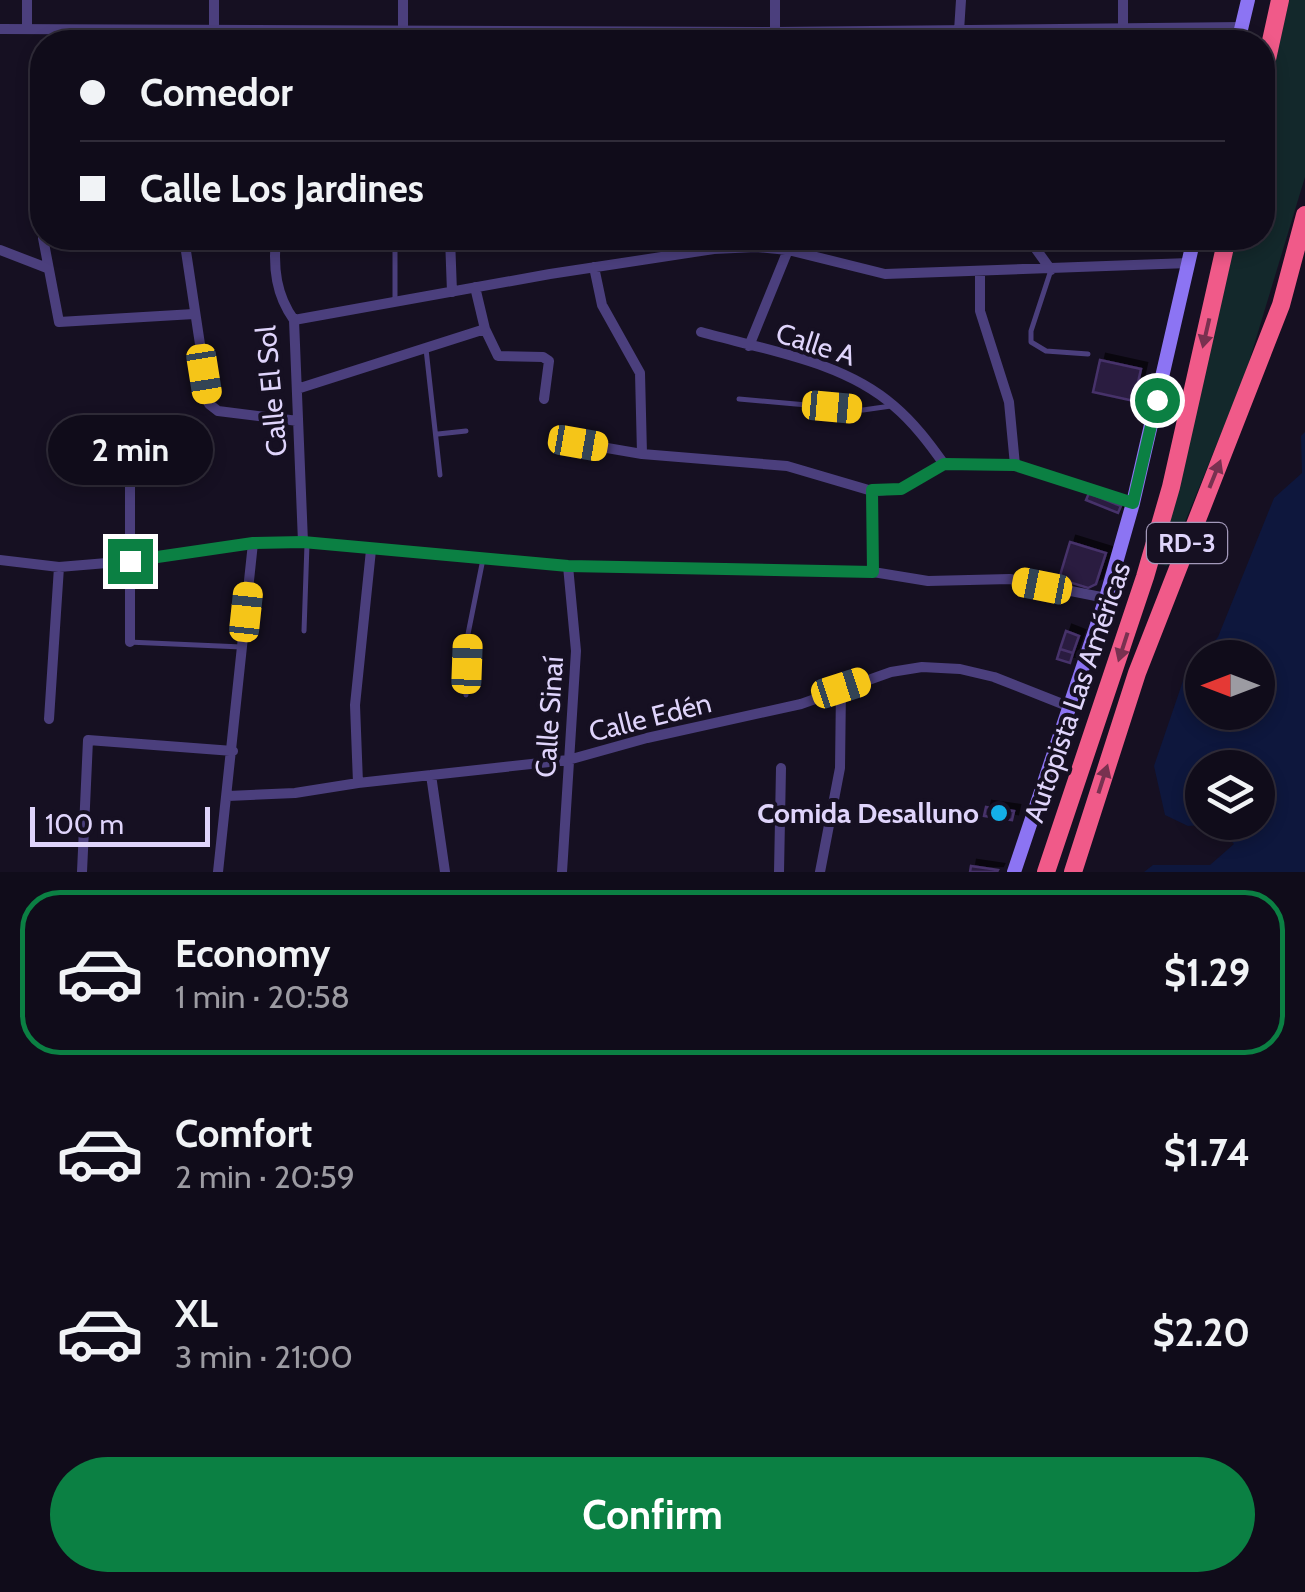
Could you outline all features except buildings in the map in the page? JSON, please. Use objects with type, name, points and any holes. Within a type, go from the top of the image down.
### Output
[{"type":"highway","points":[[1273,30],[1280,0]]},
{"type":"highway","name":"Autopista Las Américas","points":[[1072,872],[1137,673],[1281,305],[1305,215]]},
{"type":"highway","name":"Autopista Las Américas","points":[[1046,872],[1146,577],[1171,487],[1224,250]]},
{"type":"main road","points":[[1241,30],[1248,0]]},
{"type":"main road","points":[[1014,872],[1106,598],[1133,503],[1192,250]]},
{"type":"street","points":[[27,0],[27,29]]},
{"type":"street","points":[[0,29],[214,30],[214,0]]},
{"type":"street","points":[[403,0],[403,30]]},
{"type":"street","points":[[775,0],[775,30]]},
{"type":"street","points":[[959,30],[961,0]]},
{"type":"street","points":[[1123,0],[1123,30],[1242,26]]},
{"type":"street","points":[[0,250],[47,268]]},
{"type":"street","points":[[45,250],[59,322],[194,314]]},
{"type":"street","points":[[186,250],[209,404],[218,412],[298,420]]},
{"type":"street","name":"Calle El Sol","points":[[275,250],[279,294],[294,320],[305,542]]},
{"type":"street","points":[[450,250],[452,292]]},
{"type":"street","points":[[294,320],[714,250]]},
{"type":"street","points":[[749,346],[788,250],[885,274],[1189,263]]},
{"type":"street","points":[[1036,250],[1050,270]]},
{"type":"street","points":[[594,267],[602,305],[640,373],[642,454]]},
{"type":"street","points":[[980,272],[980,311],[1009,402],[1015,465]]},
{"type":"street","points":[[475,287],[496,353],[501,357],[546,358],[544,398]]},
{"type":"street","points":[[296,389],[486,330]]},
{"type":"street","name":"Calle A","points":[[702,332],[842,373],[894,406],[921,432],[944,464]]},
{"type":"street","points":[[128,642],[130,421]]},
{"type":"street","points":[[578,443],[642,454],[786,466],[872,490],[901,489],[944,464],[1015,465],[1133,503]]},
{"type":"street","points":[[872,490],[873,572]]},
{"type":"street","points":[[0,560],[59,567],[253,543],[305,542],[568,566],[873,572],[928,582],[1010,579],[1106,598]]},
{"type":"street","points":[[218,872],[234,751],[253,543]]},
{"type":"street","points":[[358,783],[354,705],[371,550]]},
{"type":"street","name":"Calle Sinaí","points":[[562,872],[576,652],[568,566]]},
{"type":"street","points":[[49,720],[59,567]]},
{"type":"street","name":"Calle Edén","points":[[228,796],[296,793],[568,760],[801,704],[891,672],[922,667],[994,676],[1070,708]]},
{"type":"street","points":[[820,872],[840,768],[841,688]]},
{"type":"street","points":[[82,872],[88,740],[234,751]]},
{"type":"street","points":[[779,872],[781,768]]},
{"type":"street","points":[[431,775],[445,872]]},
{"type":"lane","points":[[395,250],[395,303]]},
{"type":"lane","points":[[1050,270],[1031,342],[1046,350],[1088,354]]},
{"type":"lane","points":[[426,348],[440,475]]},
{"type":"lane","points":[[739,399],[863,410],[894,406]]},
{"type":"lane","points":[[438,434],[466,431]]},
{"type":"lane","points":[[304,631],[305,542]]},
{"type":"lane","points":[[466,695],[468,634],[483,559]]},
{"type":"lane","points":[[128,642],[242,647]]},
{"type":"green space","points":[[1289,0],[1305,0],[1305,177],[1245,375],[1167,566],[1160,564],[1233,250],[1275,250],[1275,64]]},
{"type":"water","points":[[1305,432],[1305,872],[1144,872],[1153,865],[1210,865],[1234,844],[1230,840],[1275,840],[1275,750],[1185,750],[1185,825],[1165,815],[1154,766],[1185,675],[1185,730],[1275,730],[1275,640],[1215,640],[1274,498],[1302,473],[1301,436]]},
{"type":"place","name":"Comida Desalluno","points":[[999,813]]},
{"type":"route","points":[[130,561],[253,543],[303,542],[568,566],[873,572],[872,490],[901,489],[944,464],[1015,465],[1133,503],[1157,400]]}]
